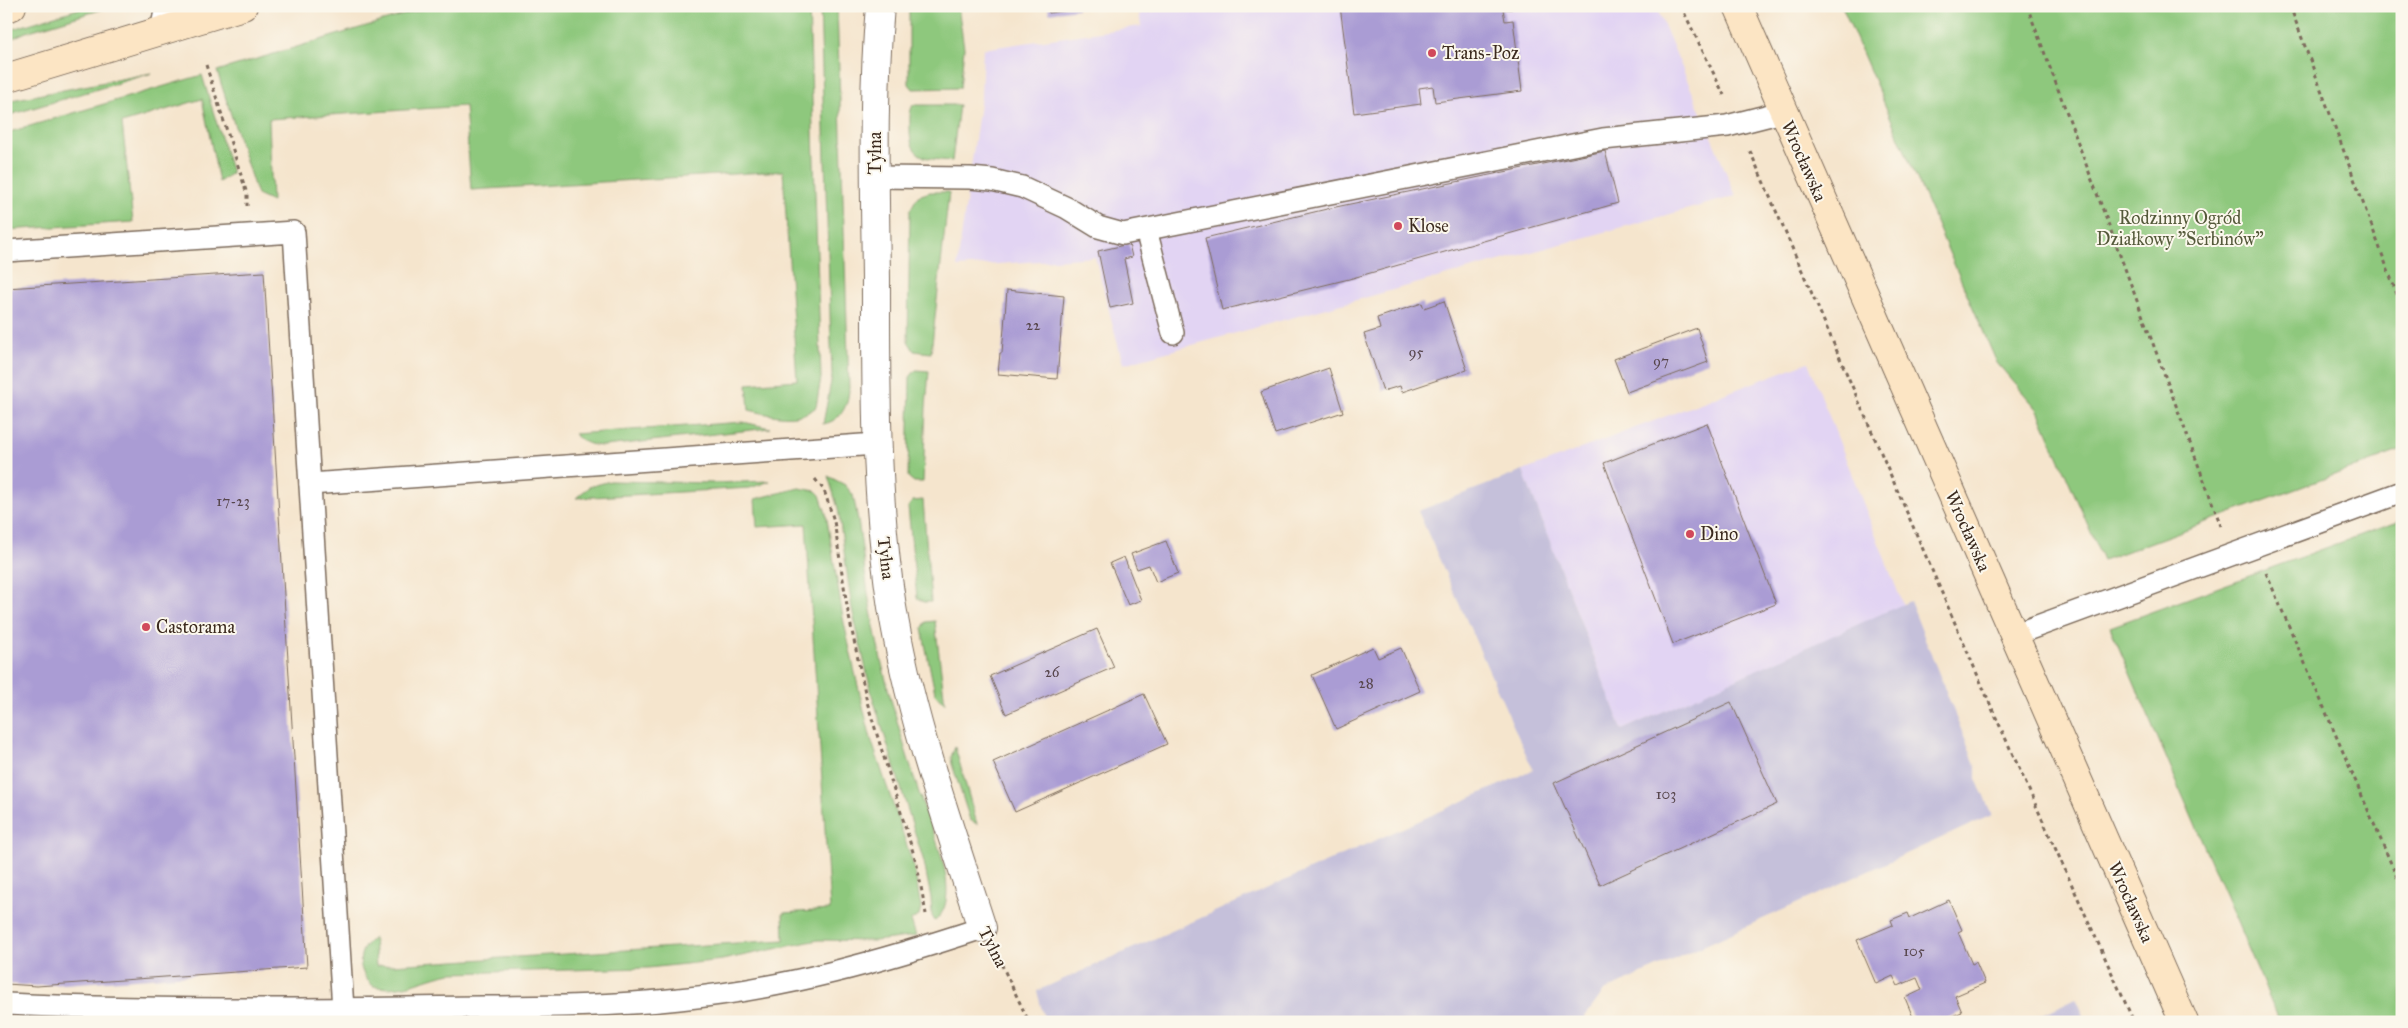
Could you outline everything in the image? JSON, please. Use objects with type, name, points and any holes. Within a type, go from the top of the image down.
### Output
[{"type":"street","points":[[6,8],[12,6]]},
{"type":"street","points":[[6,78],[164,19],[243,6]]},
{"type":"street","name":"Tylna","points":[[863,6],[874,70]]},
{"type":"street","name":"Tylna","points":[[880,6],[874,70],[876,444],[882,527],[892,606],[907,681],[929,762],[982,928]]},
{"type":"street","name":"Wrocławska","points":[[1732,6],[1751,40]]},
{"type":"street","name":"Wrocławska","points":[[1738,6],[1782,112],[2184,1022]]},
{"type":"lane","points":[[875,177],[992,180],[1022,187],[1067,208],[1098,227],[1123,234],[1603,139],[1737,123],[1782,112]]},
{"type":"lane","points":[[1146,230],[1173,333]]},
{"type":"lane","points":[[6,252],[294,232],[343,1009]]},
{"type":"lane","points":[[310,484],[876,444]]},
{"type":"lane","points":[[2013,635],[2402,492]]},
{"type":"lane","points":[[6,1004],[212,1009],[343,1009],[594,1005],[678,1000],[810,979],[878,961],[982,928]]},
{"type":"path","points":[[1680,6],[1737,123],[1990,704],[2134,1022]]},
{"type":"path","points":[[2027,6],[2232,555]]},
{"type":"path","points":[[2290,6],[2402,308]]},
{"type":"path","points":[[206,65],[247,194],[247,235]]},
{"type":"path","points":[[813,477],[824,490],[834,521],[848,612],[867,702],[917,865],[927,917]]},
{"type":"path","points":[[2255,547],[2402,889]]},
{"type":"path","name":"Tylna","points":[[982,928],[1016,990],[1029,1022]]},
{"type":"shaded area","points":[[1188,6],[1656,6],[1736,196],[1123,364],[1095,257],[957,267],[981,97],[983,49],[1141,26],[1139,13]]},
{"type":"shaded area","points":[[1808,362],[1903,605],[1622,730],[1523,471]]},
{"type":"shaded area","points":[[1523,471],[1622,730],[1910,601],[1976,767],[1976,779],[1992,815],[1604,991],[1581,1022],[1045,1022],[1037,991],[1533,770],[1418,511]]},
{"type":"shaded area","points":[[2076,998],[2087,1022],[2027,1022]]},
{"type":"green space","points":[[88,6],[113,6],[26,32],[6,41],[6,31]]},
{"type":"green space","points":[[433,6],[809,6],[821,378],[816,407],[801,415],[792,416],[749,410],[747,384],[797,380],[783,171],[471,190],[465,106],[269,119],[272,202],[257,195],[217,71]]},
{"type":"green space","points":[[820,6],[837,6],[849,389],[847,401],[842,412],[835,420],[823,424],[832,376]]},
{"type":"green space","points":[[909,6],[958,6],[964,48],[960,88],[913,89],[909,84]]},
{"type":"green space","name":"Rodzinny Ogród Działkowy \"Serbinów\"","points":[[1842,6],[2402,6],[2402,450],[2103,560],[2038,410],[1997,363]]},
{"type":"green space","points":[[152,73],[6,116],[6,101]]},
{"type":"green space","points":[[202,75],[232,173],[219,182],[202,99],[122,123],[133,222],[6,230],[6,133]]},
{"type":"green space","points":[[913,105],[959,105],[952,161],[927,158],[916,152],[910,138],[910,116]]},
{"type":"green space","points":[[930,192],[949,192],[931,353],[914,351],[908,341],[910,210],[918,196]]},
{"type":"green space","points":[[916,370],[929,371],[923,482],[914,482],[908,477],[910,377]]},
{"type":"green space","points":[[743,422],[770,428],[605,446],[588,443],[574,434]]},
{"type":"green space","points":[[828,476],[845,485],[853,495],[869,601],[881,662],[906,752],[942,861],[947,895],[943,910],[935,921],[932,916],[931,898],[924,862],[872,695],[852,609],[838,508]]},
{"type":"green space","points":[[610,481],[713,483],[770,481],[750,488],[576,498],[589,487]]},
{"type":"green space","points":[[799,488],[816,491],[820,495],[826,513],[843,618],[871,739],[914,867],[921,908],[919,916],[911,920],[916,936],[875,941],[818,940],[722,960],[648,968],[451,973],[394,988],[373,986],[364,974],[360,961],[364,949],[374,938],[376,966],[784,940],[783,913],[830,910],[806,524],[757,527],[755,499]]},
{"type":"green space","points":[[923,500],[931,602],[924,602],[917,598],[908,507],[913,501]]},
{"type":"green space","points":[[2402,520],[2402,1022],[2280,1022],[2110,627]]},
{"type":"green space","points":[[935,621],[945,704],[935,693],[922,629],[926,622]]},
{"type":"green space","points":[[955,747],[977,824],[970,820],[952,764],[951,757]]},
{"type":"building","points":[[1048,6],[1078,6],[1078,9],[1049,13]]},
{"type":"building","name":"Trans-Poz","points":[[1340,6],[1511,6],[1512,9],[1503,9],[1505,21],[1513,20],[1522,91],[1435,102],[1433,86],[1419,88],[1421,104],[1354,113]]},
{"type":"building","name":"Klose","points":[[1605,151],[1618,203],[1349,279],[1222,310],[1205,238],[1331,208]]},
{"type":"building","points":[[1129,244],[1132,257],[1124,259],[1133,303],[1110,308],[1098,251]]},
{"type":"building","name":"Castorama","points":[[264,272],[307,967],[37,986],[6,984],[6,288]]},
{"type":"building","points":[[1007,290],[1064,296],[1057,379],[998,374],[1000,353],[1002,353]]},
{"type":"building","points":[[1444,301],[1467,370],[1402,392],[1400,386],[1383,391],[1364,334],[1380,329],[1377,318],[1422,303],[1424,308]]},
{"type":"building","points":[[1697,328],[1708,362],[1627,392],[1614,359]]},
{"type":"building","points":[[1329,368],[1343,412],[1275,434],[1261,392]]},
{"type":"building","name":"Dino","points":[[1707,423],[1776,604],[1673,644],[1604,463]]},
{"type":"building","points":[[1166,541],[1178,573],[1156,582],[1149,565],[1137,569],[1131,554]]},
{"type":"building","points":[[1124,557],[1141,600],[1128,605],[1110,563]]},
{"type":"building","points":[[1097,629],[1114,667],[1006,714],[990,676]]},
{"type":"building","points":[[1373,647],[1378,658],[1401,648],[1420,691],[1336,729],[1312,675]]},
{"type":"building","points":[[1144,694],[1167,744],[1015,812],[993,762]]},
{"type":"building","points":[[1731,702],[1777,804],[1600,885],[1554,783]]},
{"type":"building","points":[[1949,900],[1962,930],[1958,932],[1972,964],[1976,962],[1985,983],[1955,996],[1962,1012],[1938,1022],[1915,1022],[1905,998],[1922,990],[1917,978],[1898,986],[1893,976],[1876,984],[1857,940],[1893,925],[1891,920],[1908,913],[1910,918]]},
{"type":"place","name":"Trans-Poz","points":[[1432,53]]},
{"type":"place","name":"Klose","points":[[1398,226]]},
{"type":"place","name":"Dino","points":[[1690,534]]},
{"type":"place","name":"Castorama","points":[[146,627]]}]
